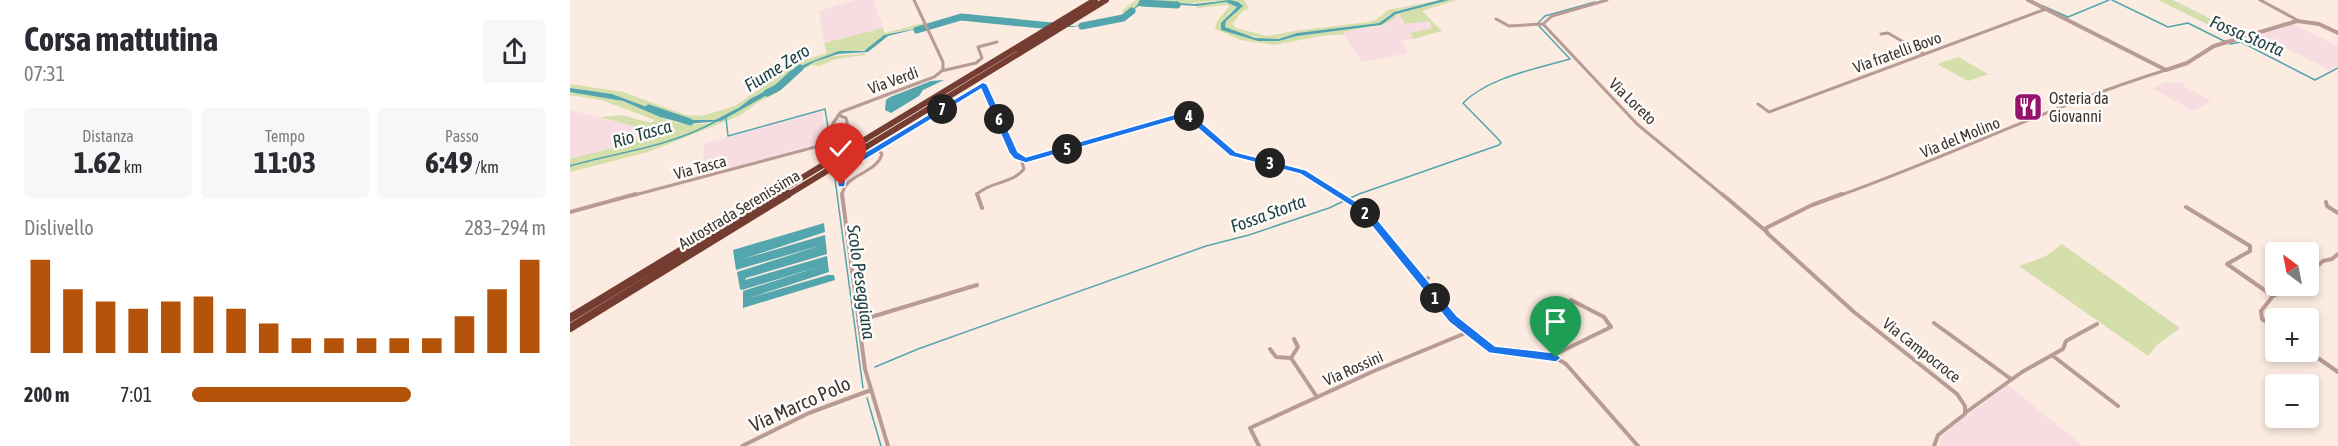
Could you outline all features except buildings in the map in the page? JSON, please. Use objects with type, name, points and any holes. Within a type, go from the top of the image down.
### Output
[{"type":"highway","name":"Autostrada Serenissima","points":[[570,318],[1095,0]]},
{"type":"highway","name":"Autostrada Serenissima","points":[[570,328],[1106,0]]},
{"type":"street","name":"Via Verdi","points":[[838,115],[926,80],[941,71],[943,62],[914,0]]},
{"type":"street","points":[[1496,19],[1509,26],[1543,24],[1552,16],[1607,0]]},
{"type":"street","points":[[2028,0],[2166,70],[2187,63],[2210,48],[2299,21]]},
{"type":"street","points":[[2260,0],[2299,21],[2319,24],[2338,33]]},
{"type":"street","name":"Via fratelli Bovo","points":[[1758,104],[1769,112],[2047,9]]},
{"type":"street","name":"Via Loreto","points":[[1543,24],[1637,124],[1767,232]]},
{"type":"street","points":[[1881,34],[1888,33],[1925,54]]},
{"type":"street","points":[[941,71],[976,63],[982,58],[978,47],[997,42]]},
{"type":"street","name":"Via del Molino","points":[[1767,232],[1766,228],[1812,205],[1909,171],[2127,82],[2166,70]]},
{"type":"street","points":[[888,446],[865,369],[842,197],[844,187],[840,178],[849,167],[983,84],[1014,153],[1021,159],[1024,170],[1020,175],[982,187],[977,194],[981,207]]},
{"type":"street","points":[[838,115],[846,118],[849,130],[858,138]]},
{"type":"street","name":"Via Tasca","points":[[570,212],[834,142],[833,123],[838,115]]},
{"type":"street","points":[[1021,159],[1034,159],[1185,116],[1194,118],[1233,154],[1303,172],[1347,200],[1369,217],[1453,319],[1468,332],[1493,350],[1556,358],[1576,374],[1638,446]]},
{"type":"street","points":[[844,187],[880,162],[882,154],[877,149]]},
{"type":"street","points":[[2326,202],[2327,206],[2338,213]]},
{"type":"street","points":[[2186,207],[2250,246],[2250,251],[2227,264],[2265,290]]},
{"type":"street","name":"Via Campocroce","points":[[1767,232],[1854,312],[1957,394],[1965,406],[1965,414]]},
{"type":"street","points":[[2319,264],[2338,254]]},
{"type":"street","points":[[1421,281],[1428,278]]},
{"type":"street","points":[[858,321],[977,285]]},
{"type":"street","points":[[2265,321],[2262,319],[2261,311],[2273,296]]},
{"type":"street","points":[[1556,358],[1558,353],[1611,327],[1609,322],[1594,311],[1576,305],[1571,300]]},
{"type":"street","name":"Via Campocroce","points":[[1934,322],[2011,379]]},
{"type":"street","points":[[1934,446],[1938,435],[2011,379],[2064,349],[2066,341],[2097,324]]},
{"type":"street","name":"Via Rossini","points":[[1259,446],[1250,428],[1468,332]]},
{"type":"street","points":[[1291,358],[1299,346],[1294,339]]},
{"type":"street","points":[[1270,349],[1276,357],[1291,358]]},
{"type":"street","points":[[2053,356],[2118,406]]},
{"type":"street","points":[[1291,358],[1317,397]]},
{"type":"street","points":[[2319,359],[2338,372]]},
{"type":"street","name":"Via Marco Polo","points":[[742,446],[809,413],[871,390]]},
{"type":"shaded area","points":[[855,0],[874,0],[883,28],[824,43],[819,11]]},
{"type":"shaded area","points":[[1399,14],[1405,24],[1429,21],[1433,28],[1410,33],[1413,39],[1401,41],[1408,53],[1362,62],[1342,32],[1385,25]]},
{"type":"shaded area","points":[[2293,24],[2338,46],[2338,65],[2330,70],[2260,35]]},
{"type":"shaded area","points":[[2166,82],[2182,83],[2185,85],[2183,86],[2211,101],[2193,111],[2152,88]]},
{"type":"shaded area","points":[[570,110],[645,129],[644,134],[626,144],[570,159]]},
{"type":"shaded area","points":[[822,110],[826,141],[703,175],[704,144]]},
{"type":"shaded area","points":[[2008,385],[2083,446],[1940,446],[1941,436],[1944,433]]},
{"type":"green space","points":[[1136,0],[1244,0],[1249,8],[1242,12],[1232,24],[1236,28],[1267,36],[1368,22],[1376,20],[1388,10],[1440,0],[1399,10],[1388,15],[1379,23],[1297,33],[1271,40],[1245,35],[1225,27],[1226,21],[1241,4],[1215,1],[1177,4],[1145,1],[1132,9],[1127,16],[1075,26],[1123,14],[1123,10]]},
{"type":"green space","points":[[1457,0],[1422,11],[1442,31],[1413,39],[1410,33],[1432,28],[1429,21],[1405,24],[1399,14],[1388,23],[1381,25],[1396,14]]},
{"type":"green space","points":[[2158,0],[2173,0],[2243,35],[2233,37]]},
{"type":"green space","points":[[1226,2],[1237,7],[1228,14],[1222,30],[1258,41],[1279,41],[1297,36],[1374,26],[1343,32],[1345,34],[1274,45],[1241,40],[1215,29],[1217,21],[1229,7],[1228,5],[1196,8]]},
{"type":"green space","points":[[923,23],[924,27],[884,35],[866,50],[831,54],[790,71],[773,87],[715,120],[682,120],[612,94],[570,88],[570,84],[623,92],[686,115],[701,116],[735,106],[799,62],[827,53],[824,43],[883,28],[885,33]]},
{"type":"green space","points":[[865,53],[866,55],[836,59],[819,66],[812,65],[800,71],[777,93],[760,101],[739,116],[648,152],[570,172],[570,159],[626,144],[644,134],[644,129],[600,117],[622,115],[651,123],[655,120],[601,100],[570,95],[570,92],[618,100],[680,123],[707,123],[732,115],[773,91],[797,72],[812,63],[833,56]]},
{"type":"green space","points":[[1958,57],[1988,74],[1968,81],[1937,64]]},
{"type":"green space","points":[[2062,244],[2180,328],[2157,345],[2148,356],[2019,266],[2046,256]]},
{"type":"water","points":[[1230,0],[1243,6],[1226,21],[1225,27],[1255,38],[1278,39],[1297,33],[1379,23],[1394,12],[1440,0],[1449,0],[1396,14],[1381,25],[1297,36],[1279,41],[1258,41],[1221,30],[1221,23],[1237,7],[1226,2],[1197,6],[1146,3],[1137,7],[1127,17],[1073,27],[1038,26],[964,16],[931,26],[930,24],[966,14],[1035,24],[1075,26],[1127,16],[1139,3],[1145,1],[1195,4]]},
{"type":"water","points":[[924,27],[888,36],[868,52],[838,54],[814,62],[790,76],[774,91],[721,121],[687,124],[660,117],[623,101],[570,92],[570,88],[612,94],[682,120],[715,120],[773,87],[790,71],[810,62],[839,51],[864,51],[884,35]]},
{"type":"water","points":[[944,80],[923,90],[919,96],[891,113],[885,110],[886,100],[890,97],[931,81]]},
{"type":"water","points":[[824,223],[825,232],[740,260],[825,235],[827,254],[745,280],[827,256],[829,272],[749,298],[828,275],[834,275],[835,280],[743,308],[743,291],[821,266],[742,290],[737,272],[822,245],[736,270],[733,250]]},
{"type":"waterway","name":"Fossa Storta","points":[[2043,6],[2068,17],[2109,0]]},
{"type":"waterway","name":"Fossa Storta","points":[[2112,0],[2168,27],[2188,23],[2226,42]]},
{"type":"waterway","name":"Fossa Storta","points":[[1538,23],[1545,16],[1595,2]]},
{"type":"waterway","name":"Fiume Zero","points":[[1142,3],[1177,5]]},
{"type":"waterway","name":"Fiume Zero","points":[[1082,26],[1123,18],[1132,11]]},
{"type":"waterway","name":"Fiume Zero","points":[[917,30],[961,17],[1052,26]]},
{"type":"waterway","name":"Fossa Storta","points":[[875,367],[918,349],[1206,246],[1249,235],[1329,208],[1359,194],[1499,145],[1501,143],[1499,140],[1463,103],[1499,80],[1570,59],[1539,26]]},
{"type":"waterway","name":"Fossa Storta","points":[[2230,44],[2241,42],[2315,80],[2338,68]]},
{"type":"waterway","name":"Fiume Zero","points":[[767,93],[779,87],[800,68]]},
{"type":"waterway","name":"Fiume Zero","points":[[649,108],[690,122]]},
{"type":"waterway","name":"Scolo Peseggiana","points":[[726,118],[728,136],[825,109],[830,140]]},
{"type":"waterway","name":"Rio Tasca","points":[[570,166],[646,148],[683,136],[718,120]]},
{"type":"waterway","name":"Scolo Peseggiana","points":[[835,179],[863,388]]},
{"type":"waterway","name":"Scolo Peseggiana","points":[[867,398],[881,446]]},
{"type":"place","name":"Osteria da Giovanni","points":[[2028,107]]},
{"type":"route","points":[[841,185],[842,173],[874,149],[983,84],[1014,153],[1017,157],[1026,160],[1179,116],[1190,117],[1194,118],[1233,154],[1303,172],[1328,190],[1354,204],[1369,217],[1453,319],[1493,350],[1556,358]]}]
